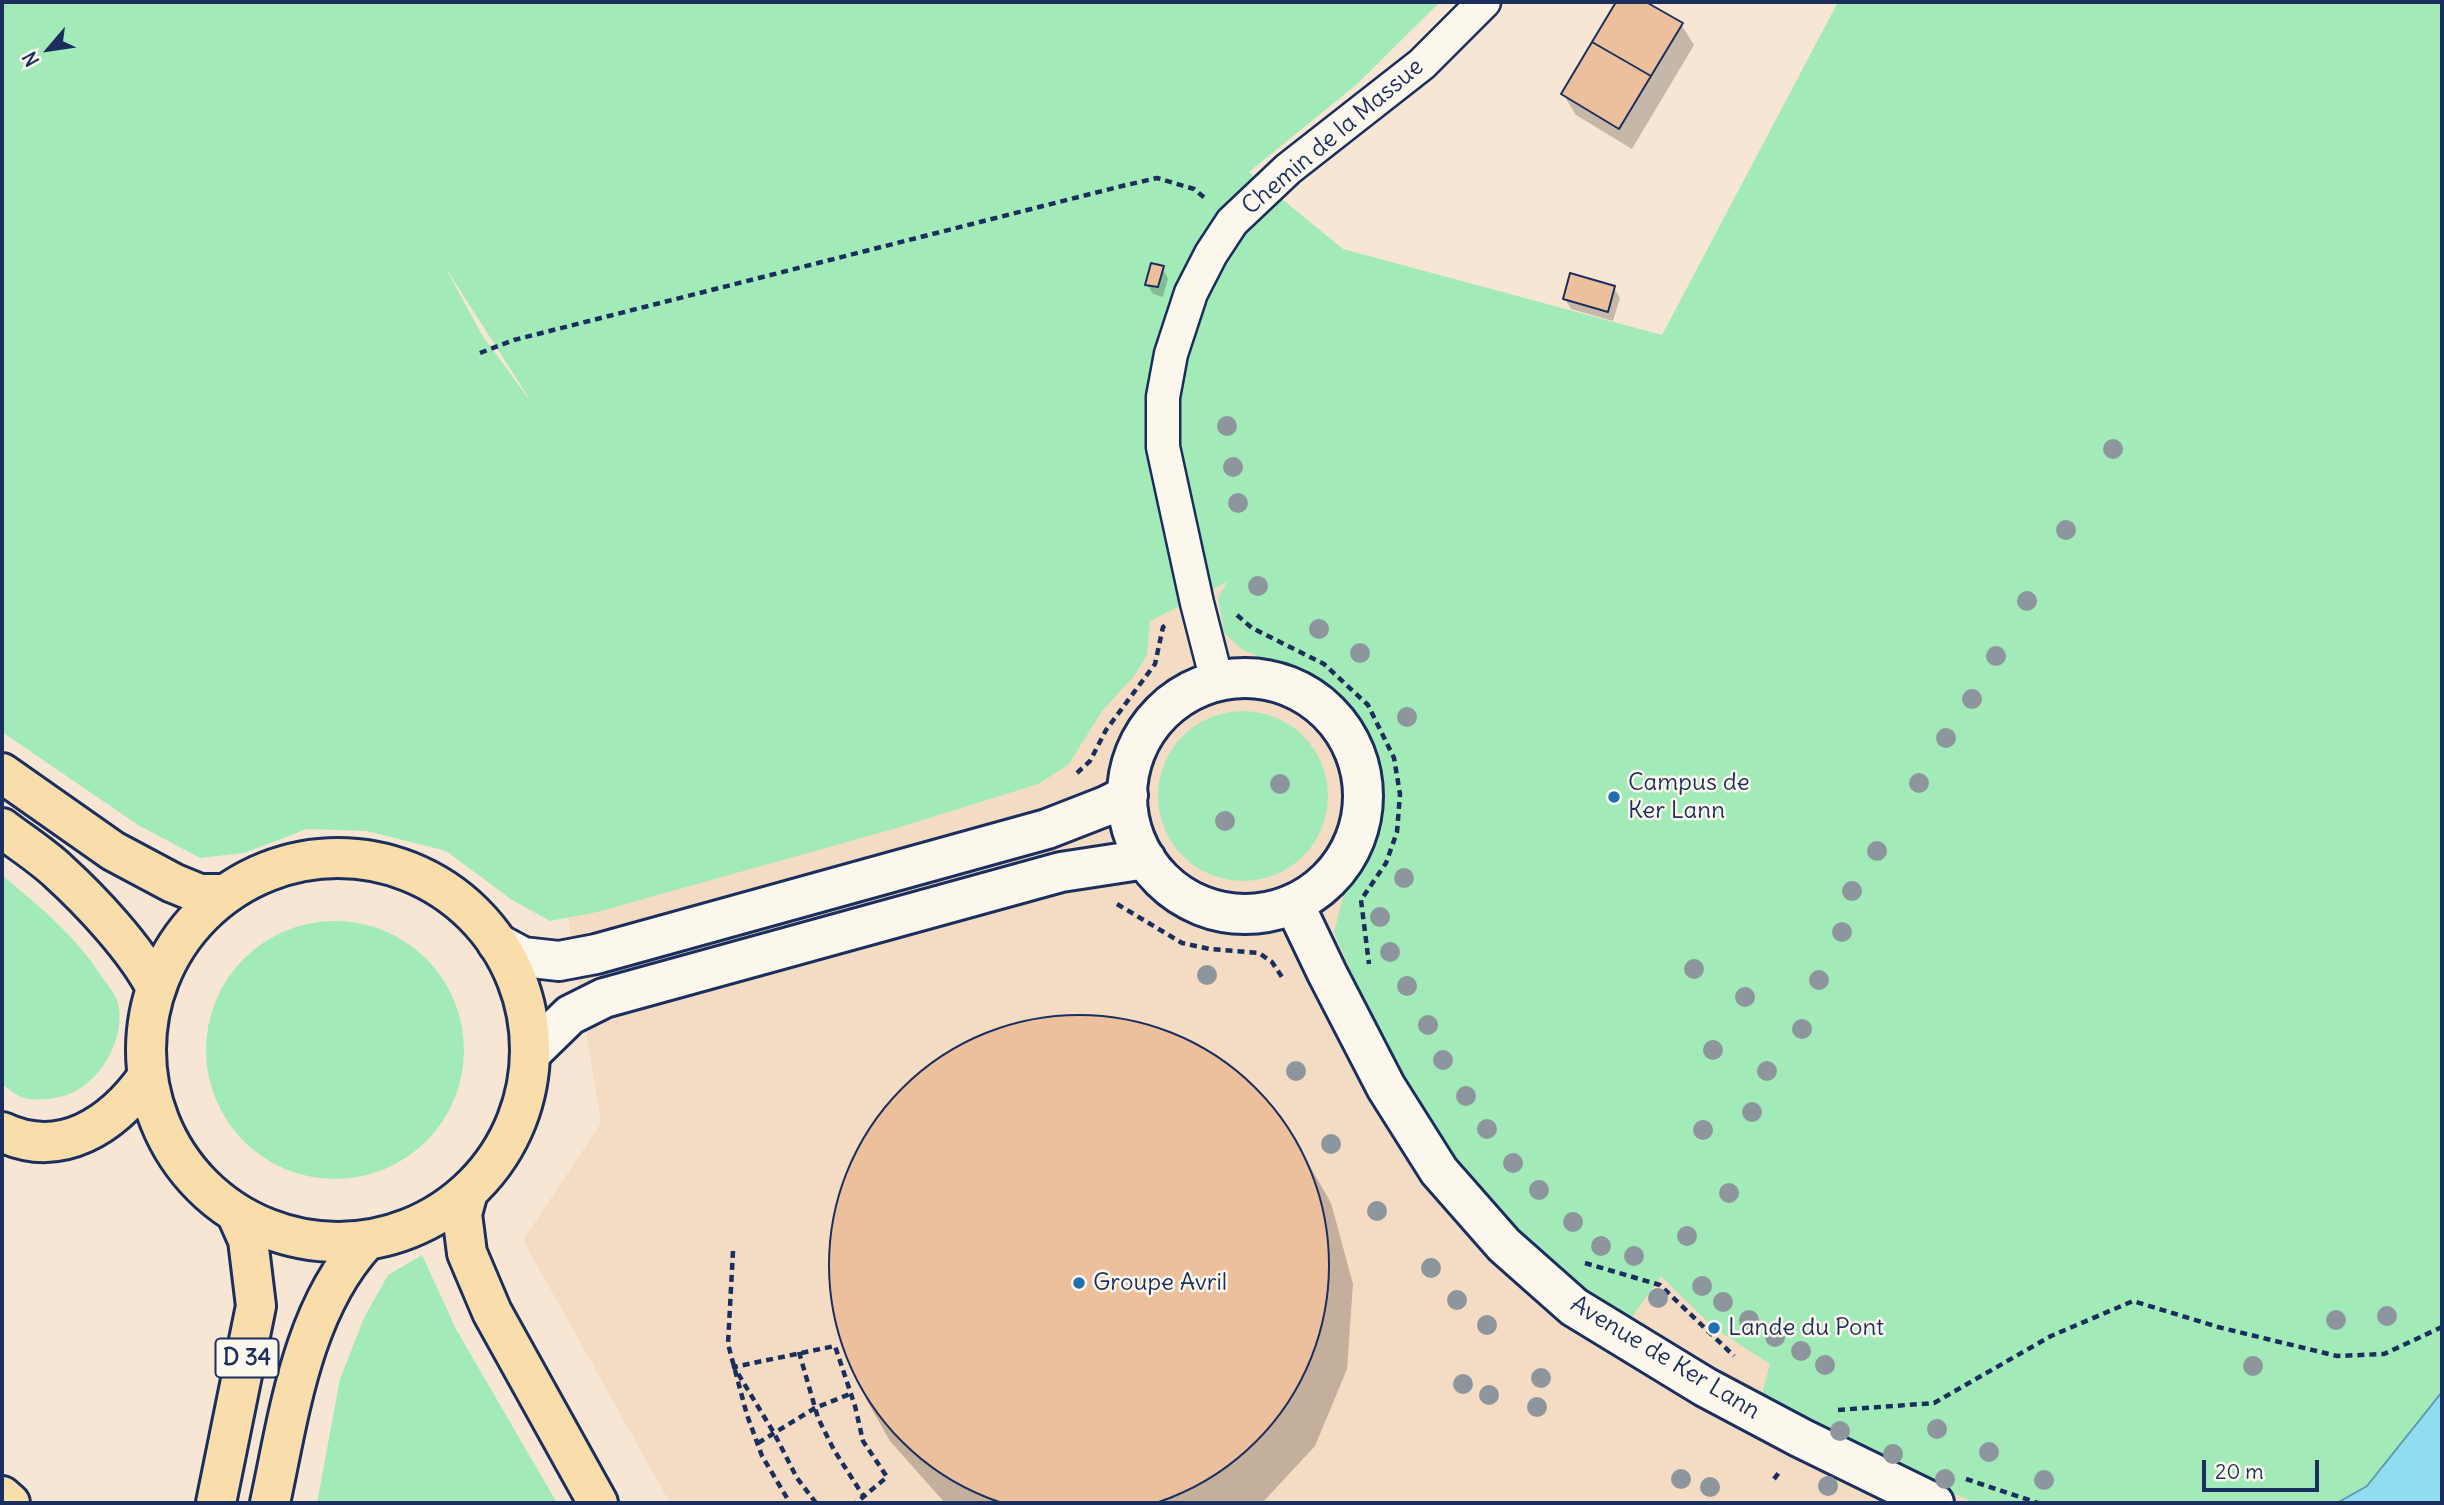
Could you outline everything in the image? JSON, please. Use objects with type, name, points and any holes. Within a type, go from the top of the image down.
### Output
[{"type":"main road","points":[[2,773],[113,851],[173,883],[200,894],[225,894]]},
{"type":"main road","points":[[2,828],[67,880],[121,940],[147,972],[156,988]]},
{"type":"main road","points":[[333,858],[372,860],[409,871],[443,889],[473,913],[497,943],[516,978],[527,1016],[530,1054],[526,1093],[513,1129],[494,1163],[468,1192],[438,1215],[403,1231],[366,1241],[321,1242],[277,1232],[236,1213],[203,1187],[177,1155],[158,1118],[147,1077],[148,1018],[156,988],[172,953],[195,920],[225,894],[258,875],[294,862],[333,858]]},
{"type":"main road","points":[[2,1132],[17,1139],[59,1142],[85,1134],[114,1114],[147,1077]]},
{"type":"main road","points":[[468,1192],[462,1214],[467,1253],[482,1289],[492,1312],[598,1503]]},
{"type":"main road","name":"D 34","points":[[216,1503],[256,1306],[248,1240],[236,1213]]},
{"type":"main road","name":"D 34","points":[[270,1503],[307,1346],[329,1295],[352,1255],[366,1241]]},
{"type":"main road","points":[[2,1496],[10,1503]]},
{"type":"street","name":"Chemin de la Massue","points":[[1197,603],[1163,447],[1163,397],[1171,354],[1191,293],[1211,254],[1232,222],[1288,169],[1422,64],[1484,2]]},
{"type":"street","points":[[1197,603],[1217,681]]},
{"type":"street","points":[[1244,678],[1270,681],[1295,689],[1318,704],[1338,722],[1352,745],[1360,770],[1363,797],[1360,824],[1351,849],[1336,871],[1317,890],[1294,904],[1272,911],[1247,915],[1212,909],[1179,894],[1161,878],[1146,859],[1135,839],[1129,817],[1130,773],[1136,751],[1146,732],[1177,700],[1217,681],[1244,678]]},
{"type":"street","points":[[497,943],[523,957],[559,961],[596,954],[1047,829],[1128,795]]},
{"type":"street","points":[[530,1054],[570,1015],[604,998],[1061,872],[1146,859]]},
{"type":"street","name":"Avenue de Ker Lann","points":[[1294,904],[1393,1098],[1439,1171],[1504,1245],[1574,1307],[1705,1387],[1801,1438],[1934,1503]]},
{"type":"path","points":[[480,353],[514,340],[1157,178],[1194,189],[1232,222]]},
{"type":"path","points":[[1070,779],[1090,761],[1106,730],[1156,664],[1163,627],[1197,603],[1238,616],[1251,628],[1324,664],[1368,705],[1394,758],[1400,794],[1397,832],[1386,863],[1361,901],[1370,971]]},
{"type":"path","points":[[1115,903],[1182,943],[1210,949],[1258,953],[1272,962],[1284,982]]},
{"type":"path","points":[[733,1251],[728,1344],[747,1415],[762,1456],[790,1503]]},
{"type":"path","points":[[1580,1262],[1660,1285],[1737,1359]]},
{"type":"path","points":[[1774,1479],[1816,1412],[1934,1403],[2051,1336],[2133,1301],[2218,1327],[2337,1356],[2385,1354],[2442,1327]]},
{"type":"path","points":[[734,1367],[835,1346],[863,1441],[887,1477],[856,1503]]},
{"type":"path","points":[[799,1352],[818,1418],[834,1450],[864,1496]]},
{"type":"path","points":[[734,1367],[774,1433],[797,1478],[816,1503]]},
{"type":"path","points":[[758,1443],[815,1408],[850,1394]]},
{"type":"shaded area","name":"Campus de Ker Lann","points":[[2442,2],[2442,1503],[670,1503],[523,1240],[601,1123],[559,860],[1078,499],[2009,470]]},
{"type":"green space","points":[[2,2],[1440,2],[1356,85],[1249,172],[1343,249],[1662,335],[1838,2],[2442,2],[2442,1392],[2367,1486],[2337,1503],[1975,1503],[1862,1454],[1761,1398],[1770,1364],[1714,1328],[1661,1276],[1630,1320],[1575,1283],[1492,1206],[1435,1135],[1359,990],[1334,933],[1342,900],[1362,861],[1376,810],[1374,777],[1357,731],[1342,708],[1307,676],[1243,650],[1224,633],[1218,598],[1227,582],[1150,621],[1147,655],[1134,676],[1102,711],[1068,765],[1038,784],[897,828],[597,912],[550,921],[512,900],[446,851],[367,831],[307,829],[244,853],[200,858],[138,825],[2,732]],"holes":[[[445,267],[529,398],[482,335]]]},
{"type":"green space","points":[[1243,711],[1276,717],[1303,736],[1322,763],[1328,796],[1322,829],[1303,856],[1276,875],[1243,881],[1210,875],[1183,856],[1164,829],[1158,796],[1164,763],[1183,736],[1210,717]]},
{"type":"green space","points":[[2,875],[43,910],[81,948],[117,1000],[119,1024],[113,1049],[90,1081],[61,1097],[38,1100],[24,1098],[2,1084]]},
{"type":"green space","points":[[322,921],[348,921],[373,926],[396,936],[417,950],[435,968],[449,989],[459,1012],[464,1050],[459,1088],[449,1111],[435,1132],[417,1150],[396,1164],[373,1174],[348,1179],[322,1179],[297,1174],[274,1164],[253,1150],[235,1132],[221,1111],[211,1088],[206,1063],[206,1037],[211,1012],[221,989],[235,968],[253,950],[274,936],[297,926]]},
{"type":"green space","points":[[422,1255],[456,1329],[557,1503],[317,1503],[340,1379],[364,1318],[388,1275]]},
{"type":"water","points":[[2442,1392],[2442,1503],[2337,1503],[2367,1486]]},
{"type":"building","points":[[1616,2],[1646,2],[1683,23],[1651,76],[1592,42]]},
{"type":"building","points":[[1592,42],[1651,76],[1619,129],[1561,94]]},
{"type":"building","points":[[1151,263],[1164,266],[1158,287],[1145,285]]},
{"type":"building","points":[[1570,273],[1615,286],[1608,312],[1563,299]]},
{"type":"building","name":"Groupe Avril","points":[[1079,1015],[1128,1020],[1175,1034],[1218,1057],[1256,1088],[1287,1126],[1310,1169],[1324,1216],[1329,1265],[1324,1314],[1310,1361],[1287,1404],[1256,1442],[1218,1473],[1175,1496],[1128,1510],[1079,1515],[1030,1510],[983,1496],[940,1473],[902,1442],[871,1404],[848,1361],[834,1314],[829,1265],[834,1216],[848,1169],[871,1126],[902,1088],[940,1057],[983,1034],[1030,1020]]},
{"type":"place","name":"Campus de Ker Lann","points":[[1614,797]]},
{"type":"place","name":"Groupe Avril","points":[[1079,1283]]},
{"type":"place","name":"Lande du Pont","points":[[1714,1328]]}]
